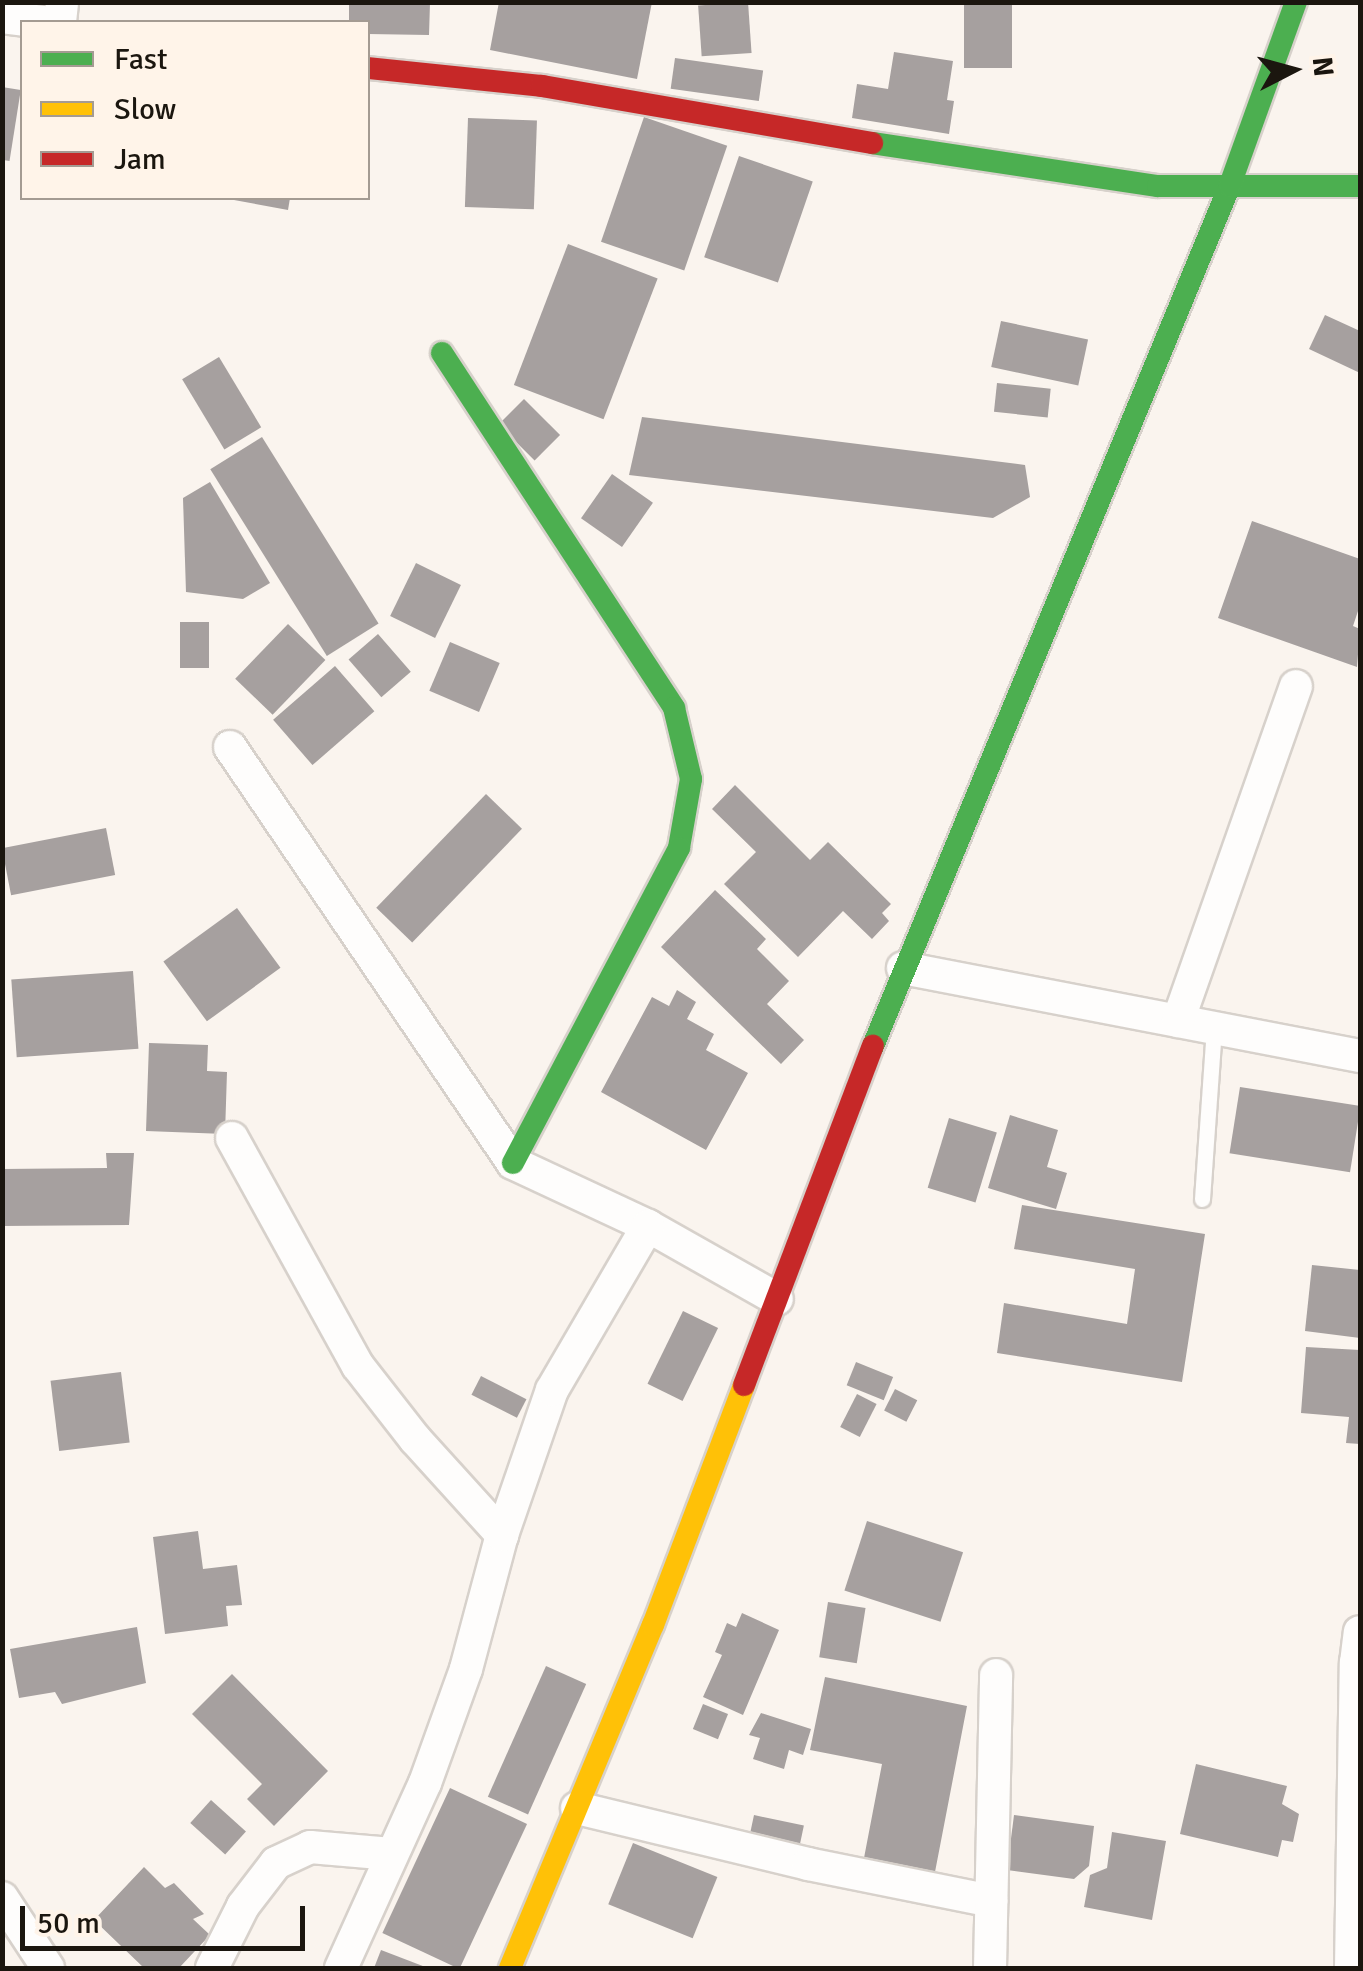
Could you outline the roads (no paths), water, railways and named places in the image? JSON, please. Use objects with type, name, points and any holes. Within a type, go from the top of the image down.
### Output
[{"type":"street","points":[[510,1968],[653,1625],[903,968],[1230,186],[1296,2]]},
{"type":"street","points":[[370,68],[542,86],[756,126],[1158,186],[1357,179]]},
{"type":"street","points":[[442,354],[674,708],[691,779],[680,848],[513,1162]]},
{"type":"street","points":[[1178,1021],[1296,686]]},
{"type":"street","points":[[230,748],[513,1162],[648,1226],[777,1299]]},
{"type":"street","points":[[903,968],[1360,1056]]},
{"type":"street","points":[[232,1138],[358,1366],[415,1439],[502,1536]]},
{"type":"street","points":[[341,1968],[425,1783],[466,1669],[502,1536],[552,1390],[648,1226]]},
{"type":"street","points":[[1351,1968],[1356,1663],[1360,1632]]},
{"type":"street","points":[[990,1968],[996,1675]]},
{"type":"street","points":[[577,1808],[808,1864],[991,1901]]},
{"type":"street","points":[[212,1968],[243,1906],[276,1863],[310,1847],[392,1854]]},
{"type":"street","points":[[2,1898],[48,1968]]},
{"type":"lane","points":[[1202,1200],[1214,1027]]}]
